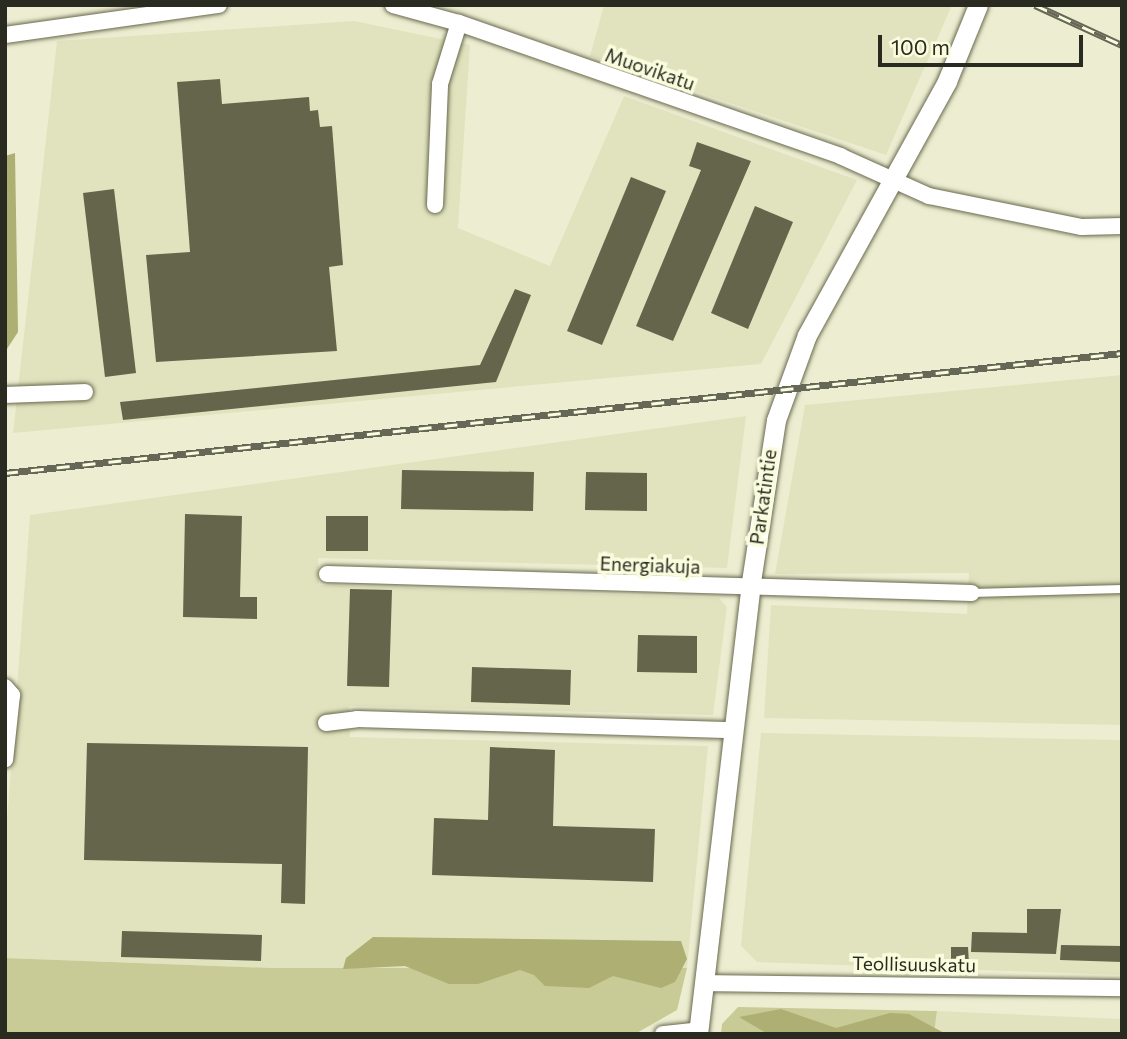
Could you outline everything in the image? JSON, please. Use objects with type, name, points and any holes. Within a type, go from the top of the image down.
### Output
[{"type":"street","points":[[5,36],[219,5]]},
{"type":"street","name":"Muovikatu","points":[[393,5],[459,23],[840,156],[952,202],[1082,227],[1122,226]]},
{"type":"street","name":"Parkatintie","points":[[699,1032],[750,588],[769,451],[794,365],[891,179],[947,81],[978,5]]},
{"type":"street","points":[[435,205],[440,84],[459,23]]},
{"type":"street","points":[[5,395],[85,392]]},
{"type":"street","name":"Energiakuja","points":[[327,574],[972,593]]},
{"type":"street","points":[[5,760],[9,691]]},
{"type":"street","points":[[326,723],[357,719],[734,730]]},
{"type":"street","name":"Teollisuuskatu","points":[[705,983],[1122,988]]},
{"type":"street","points":[[663,1034],[699,1032]]},
{"type":"lane","points":[[972,593],[1122,589]]},
{"type":"shaded area","points":[[604,5],[952,5],[886,155],[590,56]]},
{"type":"shaded area","points":[[354,21],[470,45],[458,228],[550,266],[624,96],[857,180],[761,364],[13,433],[57,41]]},
{"type":"shaded area","points":[[1122,375],[1122,725],[764,718],[771,605],[967,614],[969,573],[775,574],[805,405]]},
{"type":"shaded area","points":[[746,416],[727,568],[318,558],[319,585],[719,598],[727,607],[713,715],[349,706],[350,737],[708,746],[687,968],[272,968],[5,958],[5,847],[30,515]]},
{"type":"shaded area","points":[[761,733],[1122,740],[1122,975],[757,962],[741,946]]},
{"type":"shaded area","points":[[5,958],[272,968],[687,968],[677,1010],[635,1034],[5,1034]]},
{"type":"shaded area","points":[[738,1007],[937,1011],[934,1034],[721,1034],[722,1024]]},
{"type":"shaded area","points":[[937,1011],[1122,1019],[1122,1034],[934,1034]]},
{"type":"green space","points":[[15,153],[18,332],[5,352],[5,156]]},
{"type":"green space","points":[[373,937],[681,941],[687,959],[675,982],[661,988],[613,976],[589,988],[545,986],[534,975],[520,970],[478,984],[449,984],[405,966],[343,969],[346,958]]},
{"type":"green space","points":[[781,1009],[836,1028],[890,1013],[909,1014],[946,1034],[768,1034],[739,1017]]},
{"type":"building","points":[[220,79],[222,104],[309,97],[310,111],[318,110],[320,127],[332,126],[343,265],[329,267],[337,351],[156,362],[146,255],[190,252],[177,82]]},
{"type":"building","points":[[697,142],[751,161],[673,341],[636,326],[701,170],[689,166]]},
{"type":"building","points":[[631,177],[666,191],[602,345],[567,331]]},
{"type":"building","points":[[114,189],[136,373],[105,377],[83,193]]},
{"type":"building","points":[[755,206],[793,222],[748,329],[711,313]]},
{"type":"building","points":[[515,289],[531,295],[496,382],[123,420],[120,402],[480,365]]},
{"type":"building","points":[[402,470],[534,472],[533,511],[401,509]]},
{"type":"building","points":[[586,472],[647,473],[647,511],[585,510]]},
{"type":"building","points":[[185,514],[242,516],[240,597],[257,597],[257,619],[183,617]]},
{"type":"building","points":[[326,516],[368,516],[368,551],[326,551]]},
{"type":"building","points":[[350,589],[392,590],[389,687],[347,686]]},
{"type":"building","points":[[638,635],[697,636],[697,673],[637,672]]},
{"type":"building","points":[[472,667],[571,670],[570,705],[471,702]]},
{"type":"building","points":[[87,743],[308,747],[305,904],[281,903],[282,864],[84,860]]},
{"type":"building","points":[[490,747],[555,750],[553,826],[655,829],[653,882],[432,875],[434,818],[488,820]]},
{"type":"building","points":[[1027,909],[1061,909],[1056,954],[971,952],[972,932],[1027,933]]},
{"type":"building","points":[[122,931],[262,935],[261,961],[121,957]]},
{"type":"building","points":[[1061,945],[1122,946],[1122,962],[1060,960]]},
{"type":"building","points":[[951,947],[968,947],[969,964],[951,964]]},
{"type":"railway","points":[[1035,5],[1122,45]]},
{"type":"railway","points":[[5,473],[1122,353]]}]
